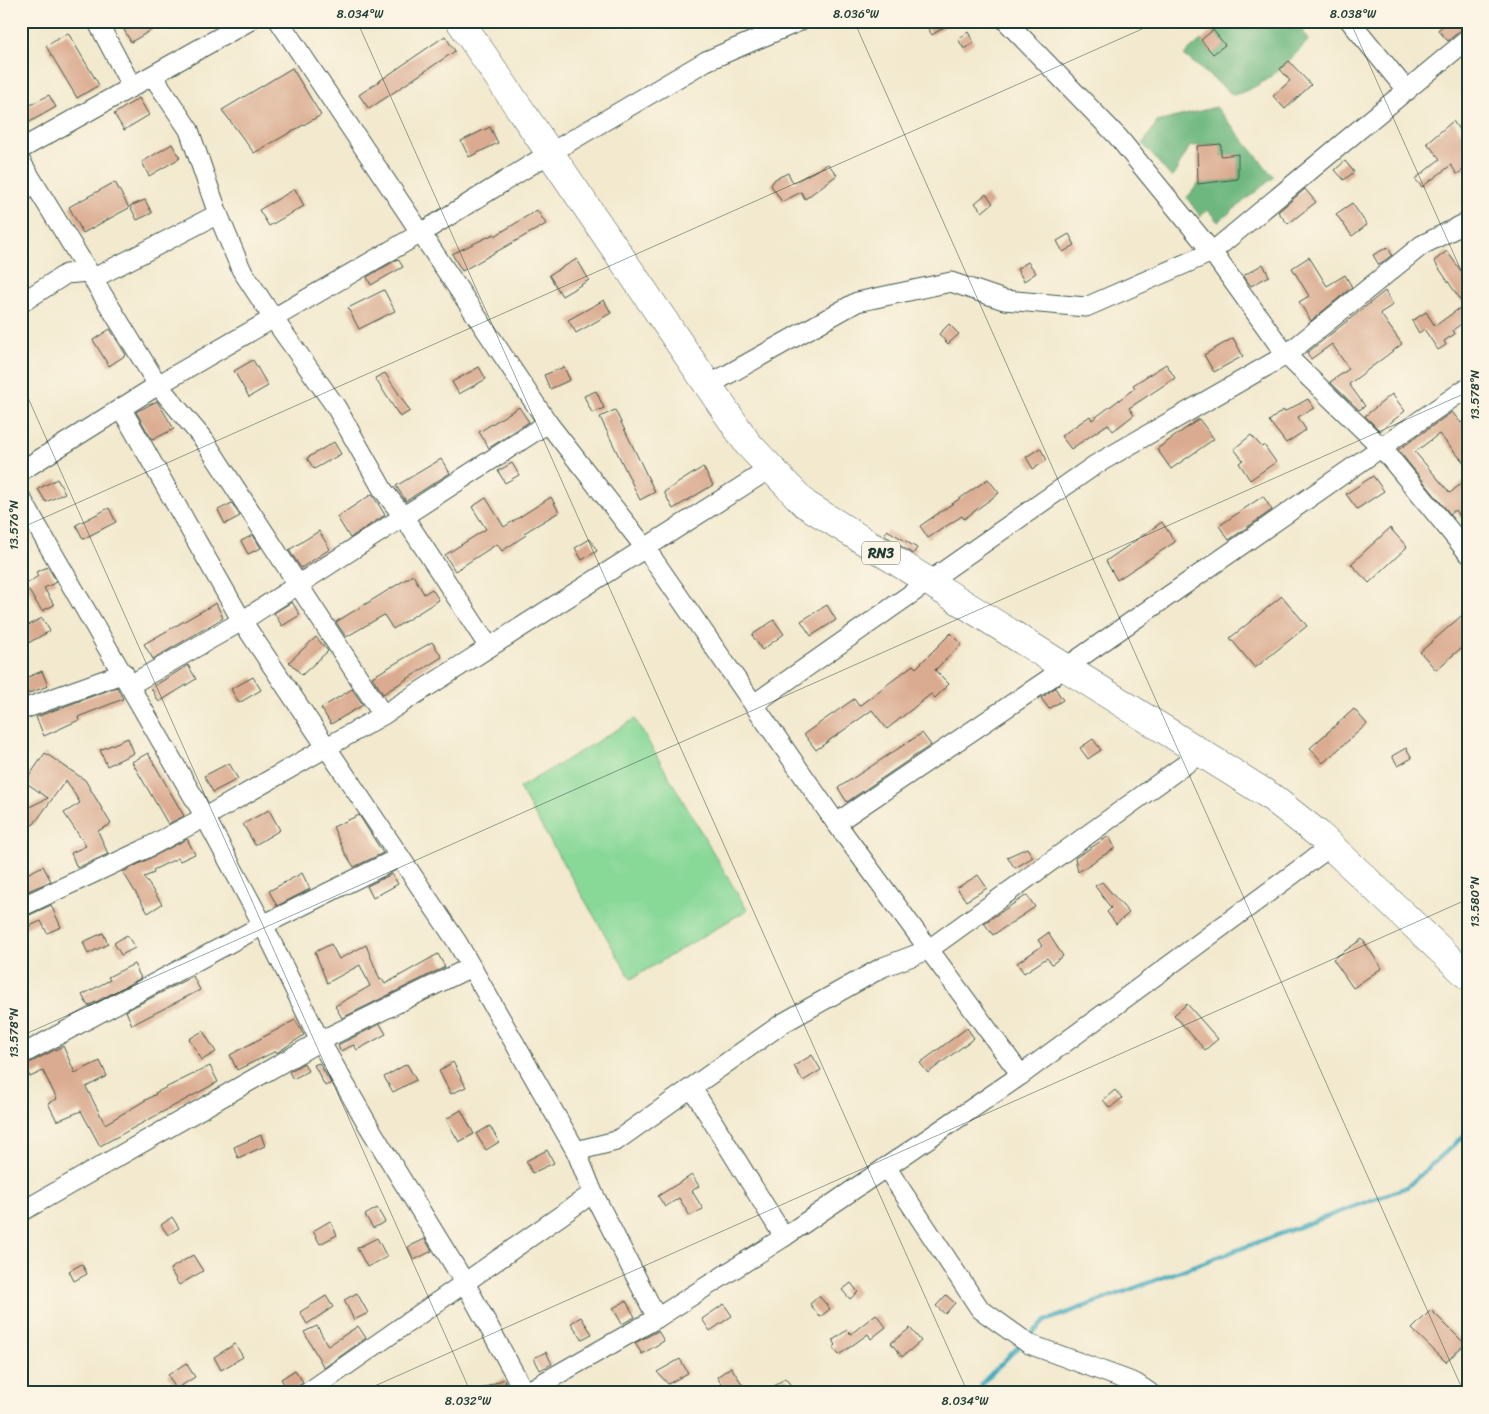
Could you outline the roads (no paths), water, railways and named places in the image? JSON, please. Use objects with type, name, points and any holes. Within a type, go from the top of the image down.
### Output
[{"type":"highway","name":"RN3","points":[[460,21],[748,444],[806,504],[927,582],[1270,796],[1331,846],[1468,976]]},
{"type":"street","points":[[97,21],[132,87]]},
{"type":"street","points":[[21,149],[248,21]]},
{"type":"street","points":[[279,21],[548,423],[646,549],[836,823],[1021,1075]]},
{"type":"street","points":[[21,471],[158,385],[421,233],[550,153],[706,61],[800,21]]},
{"type":"street","points":[[1006,21],[1118,137],[1212,252],[1286,355],[1382,448],[1468,553]]},
{"type":"street","points":[[1350,21],[1407,90]]},
{"type":"street","points":[[708,385],[858,302],[951,282],[1004,300],[1086,307],[1212,252],[1468,39]]},
{"type":"street","points":[[153,76],[189,130],[218,214],[241,269],[336,407],[383,490],[404,516],[489,647]]},
{"type":"street","points":[[21,162],[158,385],[204,440],[383,715]]},
{"type":"street","points":[[21,303],[66,274],[88,272],[96,277],[218,214]]},
{"type":"street","points":[[754,704],[1095,465],[1286,355],[1422,245],[1468,222]]},
{"type":"street","points":[[836,823],[1065,668],[1468,388]]},
{"type":"street","points":[[121,408],[242,621],[400,857],[471,967],[576,1151],[592,1194],[657,1318]]},
{"type":"street","points":[[21,710],[127,679],[242,621],[548,423]]},
{"type":"street","points":[[21,907],[143,850],[205,817],[383,715],[771,468]]},
{"type":"street","points":[[21,498],[205,817],[263,925],[320,1041],[368,1125],[465,1283],[525,1393],[657,1318],[784,1237],[1021,1075],[1331,846]]},
{"type":"street","points":[[576,1151],[616,1141],[783,1022],[882,967],[928,950],[1201,753]]},
{"type":"street","points":[[21,1055],[263,925],[400,857]]},
{"type":"street","points":[[21,1212],[320,1041],[471,967]]},
{"type":"street","points":[[692,1088],[784,1237]]},
{"type":"street","points":[[886,1167],[980,1309],[1030,1344],[1135,1383],[1150,1393]]},
{"type":"street","points":[[307,1393],[592,1194]]},
{"type":"waterway","points":[[1029,1337],[1045,1321],[1407,1187],[1468,1132]]},
{"type":"waterway","points":[[981,1393],[982,1383],[1021,1344]]}]
